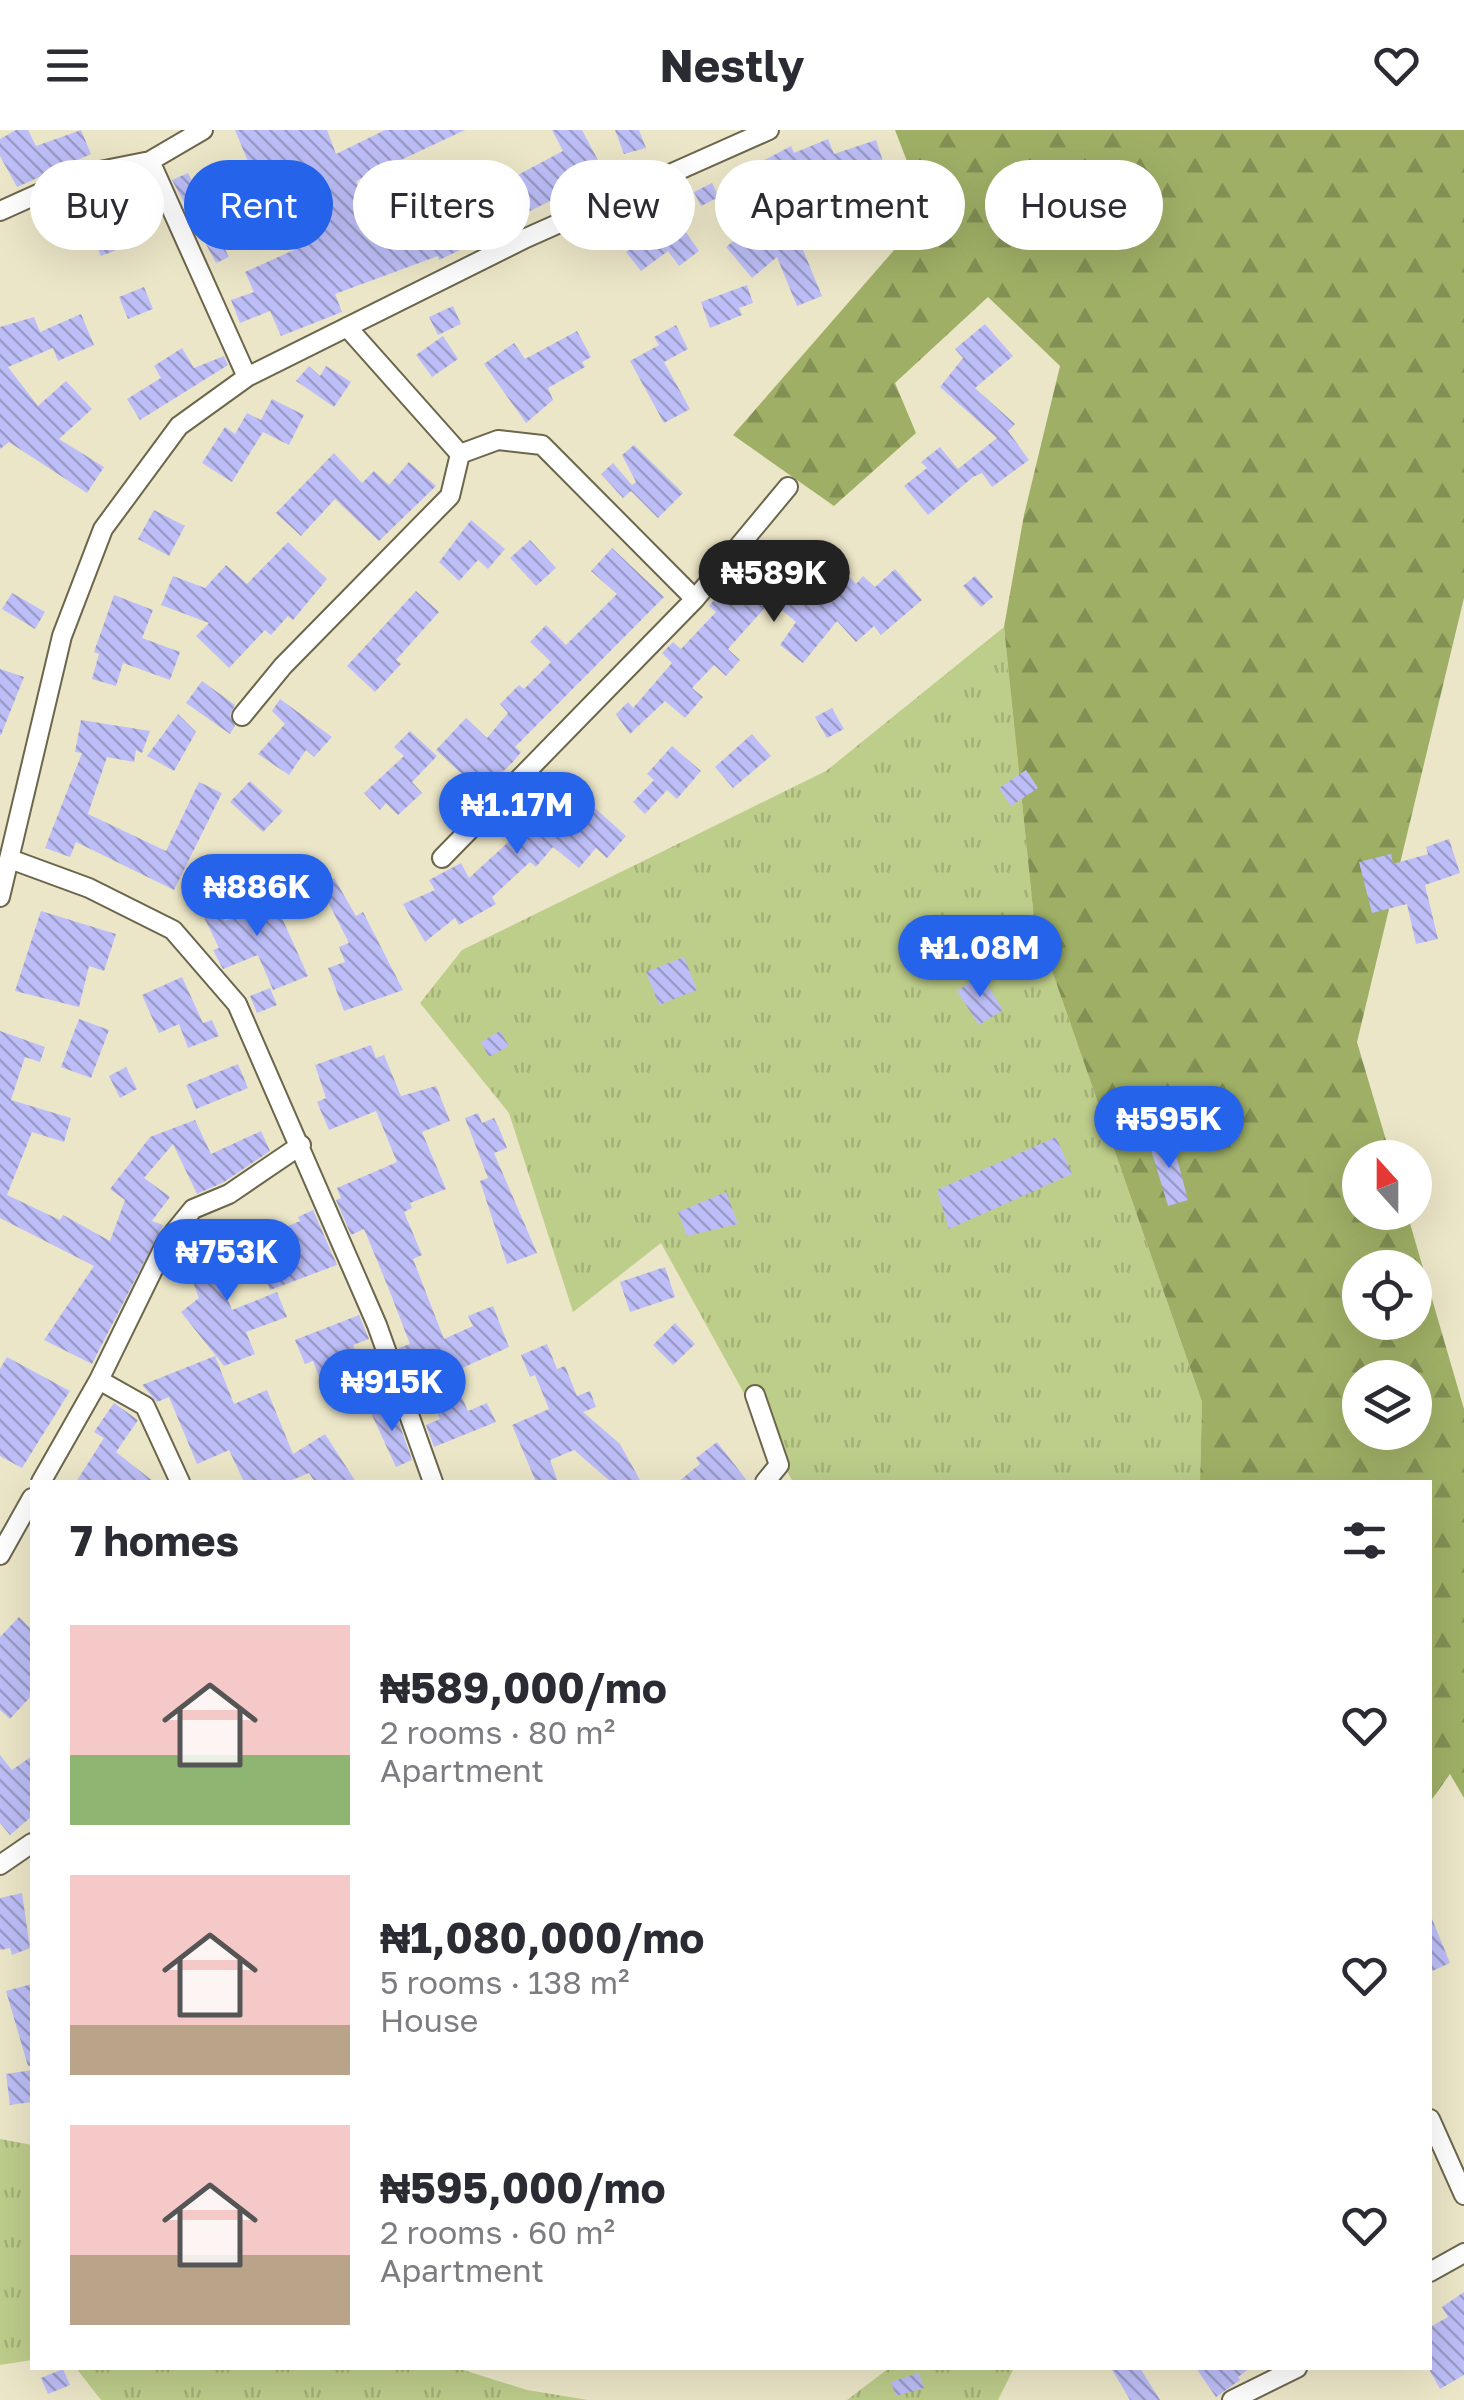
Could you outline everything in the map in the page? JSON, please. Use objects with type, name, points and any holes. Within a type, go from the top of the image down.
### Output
[{"type":"street","points":[[152,160],[202,130]]},
{"type":"street","points":[[0,897],[62,636],[103,529],[179,426],[246,377],[659,176],[769,130]]},
{"type":"street","points":[[164,192],[246,377]]},
{"type":"street","points":[[0,211],[30,198]]},
{"type":"street","points":[[346,327],[460,454]]},
{"type":"street","points":[[460,454],[498,440],[542,445],[695,599]]},
{"type":"street","points":[[242,716],[283,666],[450,496],[460,454]]},
{"type":"street","points":[[442,858],[695,599],[788,488]]},
{"type":"street","points":[[10,859],[89,888],[173,930],[237,1004],[377,1325],[432,1480]]},
{"type":"street","points":[[42,1480],[99,1380],[167,1241],[192,1210],[229,1194],[301,1144]]},
{"type":"street","points":[[99,1380],[145,1406],[179,1480]]},
{"type":"street","points":[[755,1395],[779,1466],[767,1480]]},
{"type":"street","points":[[0,1555],[30,1502]]},
{"type":"street","points":[[0,1865],[30,1844]]},
{"type":"street","points":[[1432,2123],[1464,2194]]},
{"type":"street","points":[[1432,2271],[1464,2252]]},
{"type":"street","points":[[1232,2400],[1293,2370]]},
{"type":"green space","points":[[895,130],[1464,130],[1464,598],[1357,1042],[1386,1140],[1342,1140],[1342,1230],[1412,1230],[1418,1250],[1342,1250],[1342,1340],[1432,1340],[1432,1299],[1464,1409],[1464,1798],[1450,1774],[1432,1799],[1432,1480],[1200,1480],[1202,1402],[1034,919],[1004,627],[1024,515],[1060,366],[988,297],[895,383],[916,433],[834,506],[733,435],[894,250],[965,250],[965,160],[907,160]]},
{"type":"green space","points":[[1004,627],[1034,919],[1202,1402],[1200,1480],[792,1480],[661,1243],[573,1312],[509,1113],[420,1003],[462,950],[826,771]]},
{"type":"green space","points":[[0,2139],[30,2145],[30,2360],[0,2365]]},
{"type":"green space","points":[[78,2370],[463,2370],[527,2390],[588,2400],[101,2400]]},
{"type":"green space","points":[[886,2370],[1013,2370],[998,2400],[847,2400]]},
{"type":"building","points":[[16,130],[28,130],[36,146],[81,130],[91,154],[78,160],[30,160],[30,181],[17,187],[0,156],[0,139]]},
{"type":"building","points":[[235,130],[327,130],[336,154],[385,130],[465,130],[401,160],[353,160],[353,250],[460,250],[335,294],[342,312],[281,336],[270,311],[240,323],[231,300],[254,292],[245,272],[294,250],[333,250],[333,160],[247,160]]},
{"type":"building","points":[[552,130],[582,130],[598,160],[550,160],[550,201],[530,211],[530,169],[563,151]]},
{"type":"building","points":[[615,130],[639,130],[646,148],[624,154]]},
{"type":"building","points":[[828,139],[834,154],[876,140],[883,160],[765,160],[791,146],[794,153]]},
{"type":"building","points":[[184,175],[184,203],[172,180]]},
{"type":"building","points":[[712,183],[715,199],[701,206],[695,192]]},
{"type":"building","points":[[695,245],[699,251],[679,266],[668,251],[641,271],[626,252],[695,250]]},
{"type":"building","points":[[209,250],[226,250],[229,257],[216,263]]},
{"type":"building","points":[[729,250],[803,250],[822,296],[797,306],[777,257],[752,278]]},
{"type":"building","points":[[747,285],[753,303],[739,308],[742,315],[710,328],[701,302]]},
{"type":"building","points":[[144,287],[153,309],[128,319],[119,297]]},
{"type":"building","points":[[453,306],[461,324],[438,335],[429,317]]},
{"type":"building","points":[[81,314],[94,345],[58,361],[53,348],[8,367],[38,406],[66,381],[92,409],[59,439],[104,467],[87,493],[9,442],[0,449],[0,327],[34,317],[40,332]]},
{"type":"building","points":[[985,324],[1013,356],[975,388],[1015,424],[1008,431],[1029,460],[992,487],[982,473],[973,477],[928,515],[904,486],[927,468],[921,462],[940,447],[958,469],[997,438],[940,387],[963,358],[955,349]]},
{"type":"building","points":[[676,325],[688,349],[664,362],[690,409],[664,423],[630,361],[659,345],[654,337]]},
{"type":"building","points":[[577,331],[591,357],[582,362],[585,367],[548,388],[553,400],[526,423],[484,364],[514,343],[525,359]]},
{"type":"building","points":[[443,336],[458,359],[432,377],[416,355]]},
{"type":"building","points":[[182,348],[194,368],[224,356],[228,365],[140,420],[127,399],[161,378],[154,366]]},
{"type":"building","points":[[309,366],[320,376],[326,366],[351,382],[334,407],[296,381]]},
{"type":"building","points":[[272,399],[304,415],[289,445],[263,432],[232,482],[202,463],[225,427],[235,434],[247,413],[261,420]]},
{"type":"building","points":[[634,445],[683,493],[658,518],[631,491],[623,498],[601,474],[613,463],[632,485],[636,482],[622,455]]},
{"type":"building","points":[[334,453],[362,483],[374,471],[389,485],[409,462],[436,486],[379,541],[335,499],[301,536],[276,513]]},
{"type":"building","points":[[154,510],[185,526],[169,556],[138,539]]},
{"type":"building","points":[[471,520],[505,549],[488,569],[478,560],[459,581],[439,562]]},
{"type":"building","points":[[530,540],[556,568],[536,586],[510,558]]},
{"type":"building","points":[[288,542],[327,579],[293,620],[288,616],[271,635],[265,630],[229,668],[196,636],[209,623],[161,605],[173,576],[205,588],[226,565],[247,584]]},
{"type":"building","points":[[786,545],[822,581],[838,565],[856,584],[863,576],[875,587],[895,569],[922,600],[881,635],[874,626],[856,642],[837,621],[803,663],[780,645],[796,622],[771,601],[728,649],[740,660],[726,676],[714,665],[692,688],[703,697],[685,718],[665,701],[630,734],[616,714],[628,702],[633,708],[672,663],[662,653],[673,642],[681,649],[716,612],[709,606],[737,575],[748,586]]},
{"type":"building","points":[[612,548],[664,597],[515,747],[521,752],[481,792],[436,750],[466,718],[487,738],[508,713],[500,704],[519,685],[524,689],[551,662],[530,642],[546,625],[566,645],[617,594],[591,571]]},
{"type":"building","points":[[975,576],[993,597],[981,607],[963,586]]},
{"type":"building","points":[[416,591],[439,612],[396,660],[401,664],[375,692],[347,666]]},
{"type":"building","points":[[12,593],[45,612],[35,629],[2,609]]},
{"type":"building","points":[[114,595],[153,610],[142,638],[180,652],[170,680],[123,663],[116,686],[92,679],[99,654],[94,652]]},
{"type":"building","points":[[0,669],[24,677],[1,735],[0,735]]},
{"type":"building","points":[[202,681],[235,705],[230,715],[235,726],[230,734],[186,703]]},
{"type":"building","points":[[280,699],[332,737],[314,757],[306,750],[289,775],[258,754],[285,724],[272,711]]},
{"type":"building","points":[[832,708],[844,729],[827,738],[815,717]]},
{"type":"building","points":[[178,714],[196,732],[174,771],[147,756]]},
{"type":"building","points":[[81,720],[150,731],[142,753],[136,750],[134,762],[107,757],[88,814],[166,851],[199,782],[222,793],[174,890],[76,842],[70,857],[45,848],[82,753],[75,752]]},
{"type":"building","points":[[410,731],[437,756],[412,782],[422,793],[398,815],[386,803],[380,810],[364,793],[404,756],[394,747]]},
{"type":"building","points":[[752,734],[771,756],[733,788],[715,767]]},
{"type":"building","points":[[672,746],[701,771],[677,799],[667,790],[645,814],[633,802],[654,780],[647,774]]},
{"type":"building","points":[[1026,770],[1038,788],[1011,806],[999,788]]},
{"type":"building","points":[[250,781],[283,811],[263,832],[230,802]]},
{"type":"building","points":[[566,782],[626,836],[607,858],[596,848],[579,868],[553,847],[536,867],[530,862],[492,897],[496,904],[459,925],[455,918],[425,942],[403,904],[435,890],[429,880],[461,863],[469,878],[526,826],[512,813],[538,784],[552,797]]},
{"type":"building","points":[[1449,839],[1460,873],[1425,885],[1438,939],[1416,944],[1407,904],[1372,913],[1359,862],[1391,854],[1393,864],[1428,854],[1426,847]]},
{"type":"building","points":[[334,878],[356,916],[363,912],[403,990],[344,1011],[328,968],[345,962],[339,947],[349,943],[320,886]]},
{"type":"building","points":[[288,893],[296,912],[282,918],[308,976],[273,990],[258,955],[223,969],[213,950],[219,948],[197,903],[213,895],[225,921]]},
{"type":"building","points":[[41,911],[116,934],[104,971],[89,966],[79,1007],[15,991]]},
{"type":"building","points":[[684,957],[697,990],[659,1005],[646,972]]},
{"type":"building","points":[[981,975],[1003,1010],[979,1025],[957,991]]},
{"type":"building","points":[[182,977],[203,1023],[212,1020],[219,1036],[188,1048],[179,1024],[159,1033],[142,995]]},
{"type":"building","points":[[270,988],[277,1005],[257,1013],[250,996]]},
{"type":"building","points":[[79,1019],[109,1030],[91,1078],[61,1067]]},
{"type":"building","points":[[0,1031],[45,1047],[40,1062],[25,1057],[11,1100],[71,1118],[64,1142],[32,1132],[7,1195],[60,1220],[63,1215],[110,1241],[125,1200],[110,1189],[150,1137],[195,1120],[211,1154],[261,1131],[270,1151],[224,1182],[197,1194],[173,1144],[144,1178],[170,1197],[152,1221],[163,1225],[92,1364],[44,1340],[94,1266],[0,1218]]},
{"type":"building","points":[[500,1031],[509,1046],[489,1057],[481,1042]]},
{"type":"building","points":[[371,1045],[376,1058],[384,1055],[401,1096],[436,1086],[450,1121],[422,1132],[446,1189],[410,1203],[412,1208],[404,1212],[422,1255],[413,1259],[444,1339],[473,1326],[468,1316],[493,1306],[509,1347],[451,1373],[468,1411],[487,1403],[496,1422],[434,1447],[426,1425],[440,1419],[426,1389],[415,1394],[399,1348],[410,1344],[388,1287],[364,1229],[351,1235],[336,1200],[341,1198],[337,1188],[397,1162],[376,1111],[329,1130],[317,1102],[326,1098],[315,1065]]},
{"type":"building","points":[[238,1064],[248,1088],[196,1109],[186,1085]]},
{"type":"building","points":[[126,1067],[137,1089],[120,1098],[109,1076]]},
{"type":"building","points":[[478,1113],[482,1123],[494,1118],[499,1128],[507,1148],[494,1153],[537,1253],[507,1264],[480,1181],[488,1178],[465,1118]]},
{"type":"building","points":[[1171,1136],[1188,1200],[1168,1206],[1149,1143]]},
{"type":"building","points":[[1056,1137],[1072,1174],[949,1229],[937,1190]]},
{"type":"building","points":[[726,1192],[738,1224],[687,1236],[678,1212]]},
{"type":"building","points":[[313,1210],[337,1265],[270,1290],[261,1267],[279,1260],[269,1234],[300,1221],[298,1217]]},
{"type":"building","points":[[230,1219],[237,1238],[228,1242],[239,1272],[220,1280],[232,1310],[277,1292],[287,1317],[246,1332],[255,1354],[224,1366],[181,1312],[199,1298],[188,1269],[216,1258],[209,1240],[217,1237],[212,1226]]},
{"type":"building","points":[[665,1267],[675,1297],[630,1312],[620,1282]]},
{"type":"building","points":[[359,1315],[369,1339],[353,1345],[366,1377],[326,1394],[313,1361],[305,1364],[295,1340]]},
{"type":"building","points":[[675,1323],[695,1344],[673,1365],[653,1345]]},
{"type":"building","points":[[547,1344],[557,1369],[565,1366],[577,1396],[590,1391],[596,1407],[583,1412],[620,1444],[640,1480],[609,1480],[574,1450],[550,1460],[557,1480],[535,1480],[512,1425],[549,1409],[535,1375],[530,1377],[521,1355]]},
{"type":"building","points":[[215,1356],[234,1404],[267,1390],[293,1454],[325,1434],[355,1480],[314,1480],[309,1473],[292,1480],[243,1480],[229,1450],[197,1464],[169,1397],[157,1402],[142,1385]]},
{"type":"building","points":[[7,1357],[70,1391],[22,1468],[0,1456],[0,1369]]},
{"type":"building","points":[[114,1403],[138,1420],[116,1452],[151,1480],[77,1480],[104,1438],[94,1432]]},
{"type":"building","points":[[392,1403],[412,1460],[396,1467],[371,1413]]},
{"type":"building","points":[[717,1442],[746,1480],[680,1480],[700,1464],[696,1458]]},
{"type":"building","points":[[19,1617],[30,1628],[30,1697],[10,1719],[0,1710],[0,1637]]},
{"type":"building","points":[[0,1755],[12,1770],[30,1757],[30,1818],[10,1835],[0,1823]]},
{"type":"building","points":[[22,1893],[30,1948],[12,1955],[10,1948],[0,1950],[0,1898]]},
{"type":"building","points":[[1432,1919],[1450,1963],[1432,1971]]},
{"type":"building","points":[[30,1985],[30,2066],[28,2066],[6,1991]]},
{"type":"building","points":[[30,2070],[30,2102],[10,2105],[6,2074]]},
{"type":"building","points":[[1464,2292],[1464,2375],[1440,2389],[1430,2370],[1432,2326],[1448,2317],[1442,2307]]},
{"type":"building","points":[[63,2370],[70,2385],[48,2394],[41,2378]]},
{"type":"building","points":[[1112,2370],[1141,2370],[1160,2400],[1130,2400]]},
{"type":"building","points":[[1197,2370],[1247,2370],[1238,2377],[1240,2380],[1216,2397]]},
{"type":"building","points":[[919,2373],[924,2388],[896,2396],[891,2382]]}]
